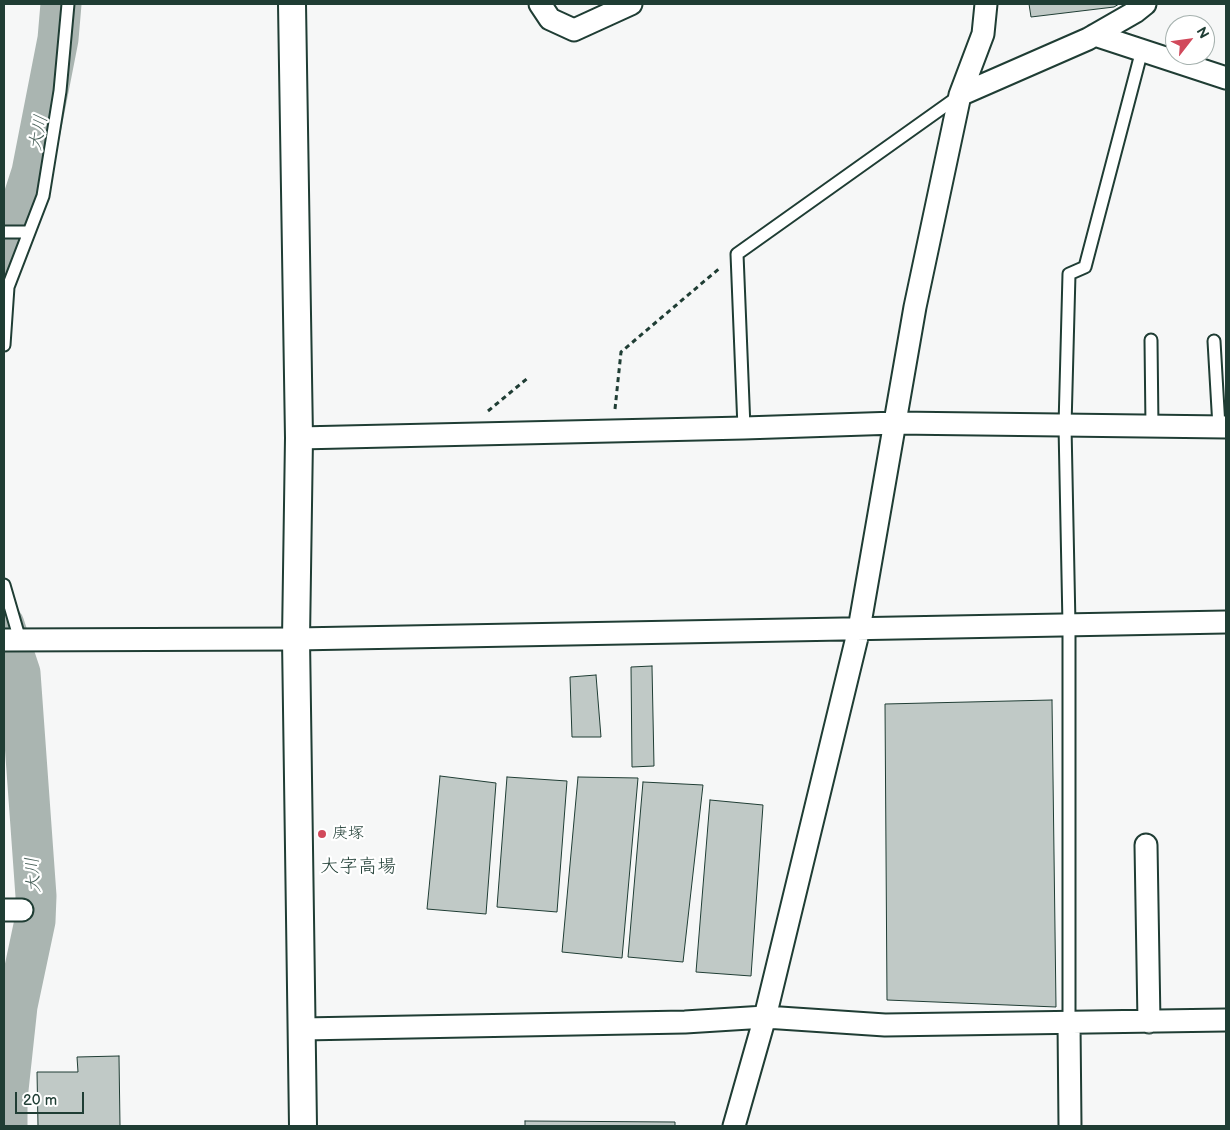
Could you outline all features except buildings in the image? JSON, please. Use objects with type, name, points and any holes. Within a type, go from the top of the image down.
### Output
[{"type":"street","points":[[292,4],[299,438],[296,639],[303,1126]]},
{"type":"street","points":[[540,4],[550,19],[574,30],[631,4]]},
{"type":"street","points":[[734,1126],[765,1017],[859,629],[915,307],[960,95],[983,34],[986,4]]},
{"type":"street","points":[[960,95],[1095,35],[1135,12],[1145,4]]},
{"type":"street","points":[[1095,35],[1226,78]]},
{"type":"street","points":[[299,438],[896,423],[1222,427]]},
{"type":"street","points":[[12,640],[296,639],[1226,622]]},
{"type":"street","points":[[1146,845],[1149,1022]]},
{"type":"street","points":[[302,1029],[675,1022],[765,1017],[885,1025],[1226,1020]]},
{"type":"street","points":[[1069,1023],[1070,1126]]},
{"type":"lane","points":[[4,345],[8,287],[43,196],[60,91],[68,4]]},
{"type":"lane","points":[[1069,1023],[1069,625],[1065,426],[1069,274],[1085,267],[1142,50]]},
{"type":"lane","points":[[744,428],[737,254],[960,95]]},
{"type":"lane","points":[[4,232],[29,232]]},
{"type":"lane","points":[[1151,340],[1152,427]]},
{"type":"lane","points":[[1214,341],[1222,427]]},
{"type":"lane","points":[[4,585],[12,640]]},
{"type":"path","points":[[613,431],[621,352],[737,254]]},
{"type":"path","points":[[486,412],[530,377]]},
{"type":"waterway","name":"大川","points":[[4,259],[32,172],[58,39],[61,4]]},
{"type":"waterway","name":"大川","points":[[4,625],[20,673],[36,896],[35,921],[17,1006],[7,1099],[7,1126]]},
{"type":"place","name":"庚塚","points":[[322,834]]},
{"type":"district","name":"大字高場","points":[[358,867]]}]
